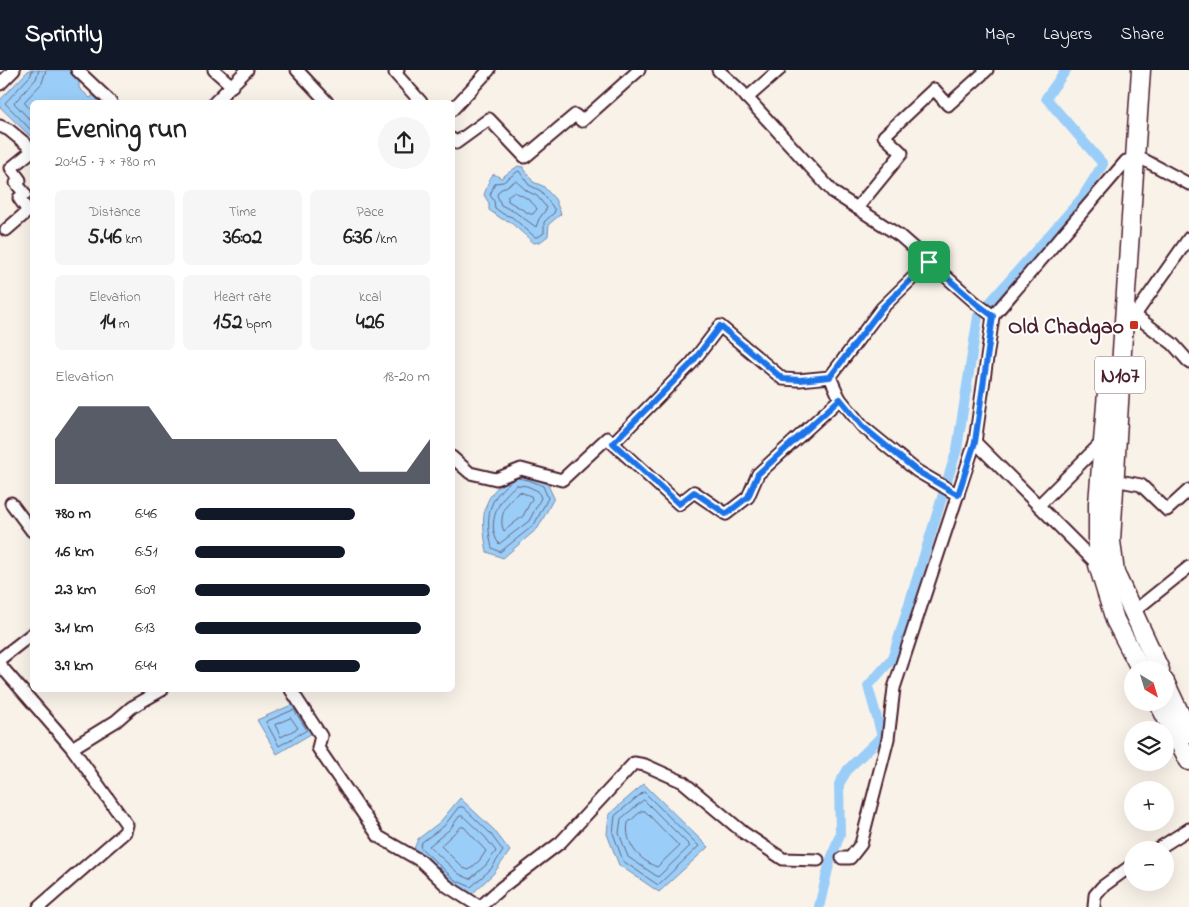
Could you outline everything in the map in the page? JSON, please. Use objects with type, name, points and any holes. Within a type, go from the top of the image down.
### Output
[{"type":"highway","name":"N107","points":[[1134,70],[1131,158],[1130,312],[1114,480],[1111,542],[1115,572],[1156,661]]},
{"type":"highway","name":"N107","points":[[1136,661],[1115,620],[1098,565],[1098,503],[1141,70]]},
{"type":"highway","points":[[1174,701],[1189,733]]},
{"type":"highway","points":[[1163,711],[1189,762]]},
{"type":"street","points":[[0,84],[14,70]]},
{"type":"street","points":[[77,70],[109,100]]},
{"type":"street","points":[[214,70],[232,86]]},
{"type":"street","points":[[217,100],[247,70]]},
{"type":"street","points":[[297,70],[325,100]]},
{"type":"street","points":[[455,107],[489,70]]},
{"type":"street","points":[[455,142],[489,119],[525,157],[575,114],[582,121],[639,70]]},
{"type":"street","points":[[718,70],[747,98],[834,193],[900,236],[993,316]]},
{"type":"street","points":[[747,98],[779,70]]},
{"type":"street","points":[[857,208],[902,154],[884,136],[934,89],[948,105],[987,70]]},
{"type":"street","points":[[395,71],[419,100]]},
{"type":"street","points":[[0,126],[9,130],[30,148]]},
{"type":"street","points":[[6,230],[30,213],[19,198],[25,194],[16,183],[20,180],[11,168],[30,152]]},
{"type":"street","points":[[842,858],[850,858],[861,844],[888,739],[894,688],[975,442],[993,316],[1131,158],[1189,184]]},
{"type":"street","points":[[1189,238],[1130,312],[1173,344],[1189,362]]},
{"type":"street","points":[[613,443],[691,364],[720,326],[783,379],[800,380],[830,377],[882,308],[929,262]]},
{"type":"street","points":[[830,377],[840,399],[862,426],[917,471],[958,495]]},
{"type":"street","points":[[455,460],[470,473],[496,479],[521,469],[562,480],[608,438],[679,504],[694,492],[726,514],[748,497],[758,474],[840,399]]},
{"type":"street","points":[[1039,505],[1103,441]]},
{"type":"street","points":[[975,442],[1098,565]]},
{"type":"street","points":[[1114,480],[1141,485],[1167,510],[1189,490]]},
{"type":"street","points":[[11,503],[30,528]]},
{"type":"street","points":[[1133,612],[1189,567]]},
{"type":"street","points":[[0,659],[30,636]]},
{"type":"street","points":[[0,665],[72,748],[127,825],[127,829],[41,906]]},
{"type":"street","points":[[72,748],[116,721],[132,707],[158,692]]},
{"type":"street","points":[[292,692],[321,736],[318,748],[379,837],[421,861],[447,886],[480,907],[501,888],[561,842],[634,764],[644,764],[683,782],[744,833],[783,860],[818,860]]},
{"type":"street","points":[[1170,841],[1189,829]]},
{"type":"street","points":[[1094,907],[1095,895],[1102,887],[1124,871]]},
{"type":"water","points":[[29,70],[69,70],[79,79],[79,88],[90,98],[94,95],[98,100],[30,100],[30,136],[0,107],[0,100]]},
{"type":"water","points":[[518,166],[523,167],[533,182],[543,186],[555,199],[561,214],[549,224],[548,236],[540,242],[534,243],[509,221],[502,219],[489,210],[489,203],[484,195],[490,178],[494,174],[501,178]]},
{"type":"water","points":[[515,472],[531,475],[547,483],[554,498],[538,528],[503,558],[487,552],[484,516],[489,498]]},
{"type":"water","points":[[296,703],[314,732],[277,754],[257,720]]},
{"type":"water","points":[[644,784],[708,847],[659,892],[619,865],[607,834],[609,814]]},
{"type":"water","points":[[460,798],[494,830],[510,851],[494,873],[472,894],[453,884],[414,849],[418,839],[440,822]]},
{"type":"waterway","points":[[819,907],[829,865],[840,834],[839,784],[848,769],[882,736],[868,686],[892,659],[957,449],[978,316],[1082,198],[1103,164],[1046,98],[1066,70]]},
{"type":"place","name":"Old Chadgao","points":[[1134,325]]},
{"type":"route","points":[[929,262],[993,316],[975,442],[958,495],[917,471],[862,426],[840,399],[758,474],[748,497],[726,514],[694,492],[679,504],[613,443],[691,364],[720,326],[783,379],[800,380],[830,377],[882,308],[929,262]]}]
